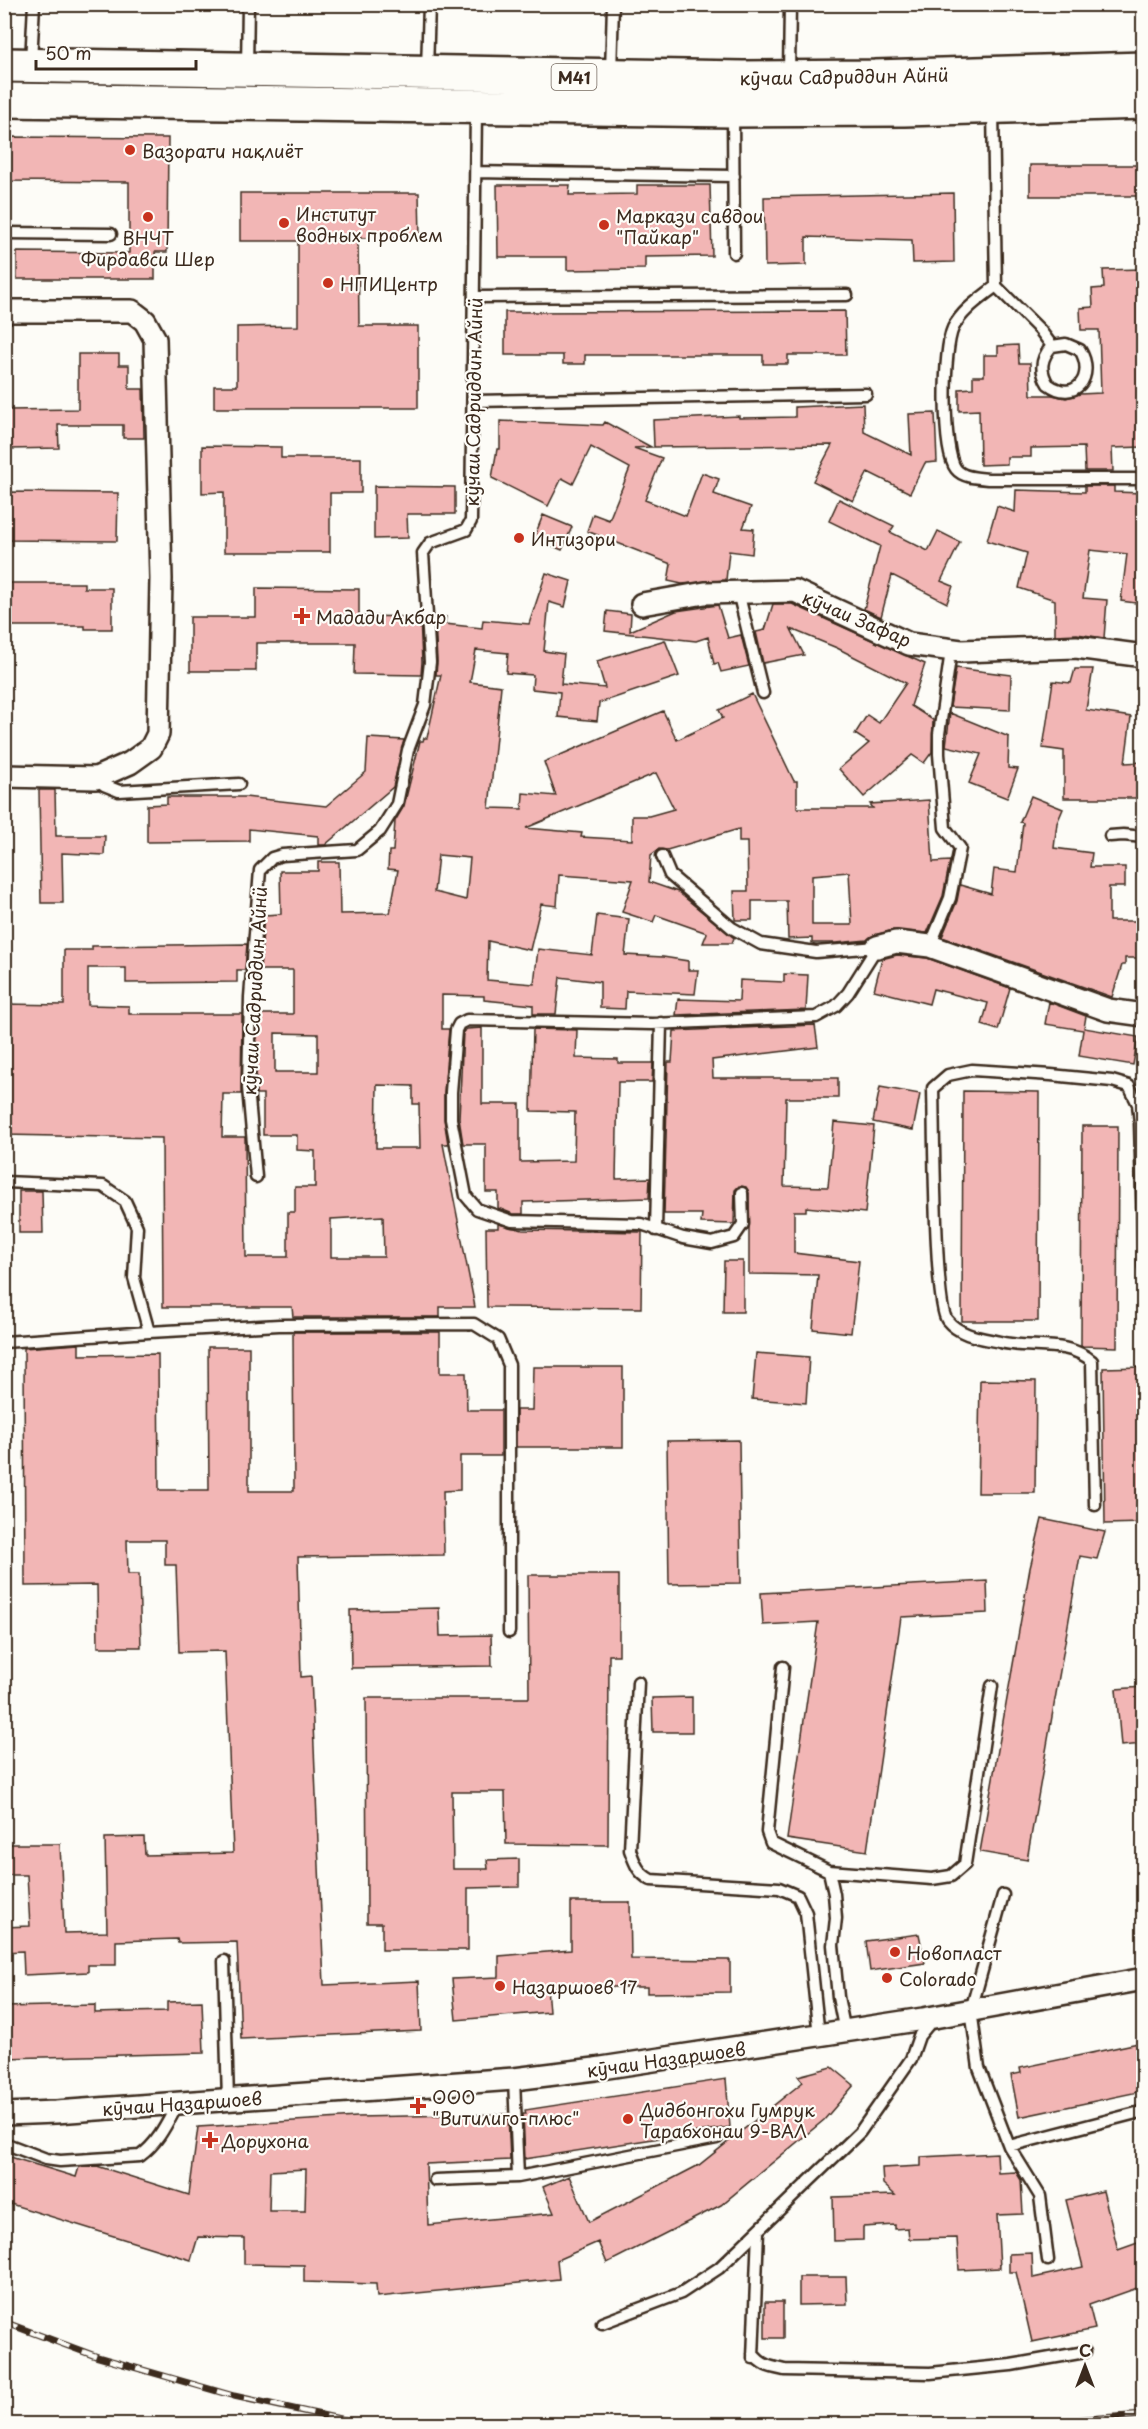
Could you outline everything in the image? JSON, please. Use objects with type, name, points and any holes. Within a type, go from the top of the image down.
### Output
[{"type":"highway","name":"кӯчаи Садриддин Айнӣ","points":[[18,65],[427,74],[789,78],[1143,69]]},
{"type":"highway","name":"кӯчаи Садриддин Айнӣ","points":[[4,100],[733,111],[1143,102]]},
{"type":"street","points":[[427,74],[427,107]]},
{"type":"street","points":[[993,74],[993,107]]},
{"type":"street","points":[[788,111],[789,78]]},
{"type":"street","points":[[4,311],[132,311],[145,321],[155,339],[161,579],[158,734],[151,748],[130,763],[96,778],[4,776]]},
{"type":"street","name":"кӯчаи Зафар","points":[[642,604],[705,593],[795,591],[909,644],[961,651],[1076,647],[1143,656]]},
{"type":"street","points":[[877,947],[896,942],[930,946],[1108,1010],[1143,1015]]},
{"type":"street","name":"кӯчаи Назаршоев","points":[[6,2117],[514,2079],[595,2070],[845,2032],[1143,1978]]},
{"type":"lane","points":[[18,65],[34,4]]},
{"type":"lane","points":[[247,70],[248,4]]},
{"type":"lane","points":[[427,74],[429,4]]},
{"type":"lane","points":[[611,77],[613,4]]},
{"type":"lane","points":[[789,78],[790,4]]},
{"type":"lane","points":[[993,107],[996,286],[1040,330],[1052,346]]},
{"type":"lane","name":"кӯчаи Садриддин Айнӣ","points":[[256,1177],[248,1088],[250,997],[260,870],[272,858],[282,855],[357,850],[380,831],[397,804],[408,750],[425,705],[430,662],[423,553],[430,543],[466,530],[471,521],[477,108]]},
{"type":"lane","points":[[733,111],[734,254]]},
{"type":"lane","points":[[477,172],[734,176]]},
{"type":"lane","points":[[4,233],[111,234]]},
{"type":"lane","points":[[996,286],[962,315],[953,327],[948,341],[945,379],[948,441],[954,468],[971,477],[990,479],[1143,479]]},
{"type":"lane","points":[[475,297],[847,295]]},
{"type":"lane","points":[[1066,344],[1080,350],[1086,365],[1079,387],[1059,390],[1047,384],[1042,369],[1043,360],[1052,346],[1066,344]]},
{"type":"lane","points":[[473,401],[866,394]]},
{"type":"lane","points":[[738,592],[763,693]]},
{"type":"lane","points":[[930,946],[950,898],[960,848],[945,828],[939,734],[950,658],[961,651]]},
{"type":"lane","points":[[96,778],[104,785],[119,790],[239,784]]},
{"type":"lane","points":[[1110,836],[1123,834],[1143,837]]},
{"type":"lane","points":[[662,856],[670,874],[732,928],[761,944],[816,952],[877,947]]},
{"type":"lane","points":[[742,1193],[743,1224],[734,1237],[712,1243],[682,1238],[641,1224],[512,1221],[477,1209],[466,1196],[451,1119],[456,1030],[459,1024],[467,1020],[661,1023],[816,1017],[836,1006],[848,993],[877,947]]},
{"type":"lane","points":[[656,1230],[661,1023]]},
{"type":"lane","points":[[1095,1505],[1092,1361],[1082,1353],[1068,1347],[1013,1346],[963,1334],[946,1318],[941,1291],[937,1232],[933,1088],[948,1075],[972,1070],[1112,1081],[1129,1086],[1138,1104],[1140,1123],[1143,1267]]},
{"type":"lane","points":[[4,1182],[103,1186],[125,1201],[137,1227],[134,1278],[149,1332]]},
{"type":"lane","points":[[4,1342],[279,1325],[474,1324],[498,1339],[509,1365],[509,1632]]},
{"type":"lane","points":[[783,1666],[766,1832],[771,1843],[829,1871],[932,1879],[951,1876],[965,1864],[992,1686]]},
{"type":"lane","points":[[638,1682],[630,1850],[635,1866],[642,1875],[651,1880],[778,1888],[798,1896],[806,1913],[819,2036]]},
{"type":"lane","points":[[829,1871],[835,1910],[833,1945],[838,1997],[845,2032]]},
{"type":"lane","points":[[1004,1895],[971,2010],[979,2068],[1009,2146],[1040,2196],[1047,2260]]},
{"type":"lane","points":[[224,1961],[228,2100]]},
{"type":"lane","points":[[602,2323],[681,2293],[719,2268],[860,2132],[911,2059],[919,2036],[936,2016]]},
{"type":"lane","points":[[514,2079],[518,2177]]},
{"type":"lane","points":[[4,2143],[60,2161],[140,2156],[159,2139],[178,2103]]},
{"type":"lane","points":[[1009,2146],[1143,2111]]},
{"type":"lane","points":[[435,2180],[518,2177],[717,2139]]},
{"type":"lane","points":[[758,2231],[753,2359],[766,2367],[785,2370],[930,2373],[1011,2365],[1085,2352]]},
{"type":"building","name":"ВНЧТ Фирдавси Шер","points":[[4,137],[168,138],[167,252],[155,252],[155,279],[17,279],[17,252],[129,253],[129,182],[4,181]]},
{"type":"building","points":[[1030,165],[1143,165],[1143,196],[1030,196]]},
{"type":"building","name":"Маркази савдои \"Пайкар\"","points":[[497,185],[570,185],[569,195],[637,194],[637,185],[710,185],[712,256],[645,257],[645,269],[567,270],[567,257],[498,257]]},
{"type":"building","name":"НПИЦентр","points":[[240,193],[419,193],[420,238],[358,238],[359,326],[418,326],[418,408],[214,408],[214,386],[237,386],[237,327],[298,326],[298,241],[240,241]]},
{"type":"building","points":[[953,193],[954,262],[913,263],[912,240],[806,237],[806,265],[765,266],[764,197]]},
{"type":"building","points":[[1143,269],[1143,447],[1112,448],[1113,471],[1085,471],[1084,447],[1031,448],[1031,457],[1007,457],[1007,464],[980,465],[979,410],[959,411],[959,389],[973,388],[973,376],[984,376],[984,355],[998,355],[998,346],[1018,345],[1019,363],[1030,363],[1031,395],[1066,398],[1080,394],[1101,393],[1099,330],[1081,330],[1080,308],[1093,307],[1092,289],[1104,288],[1103,270]]},
{"type":"building","points":[[845,311],[846,355],[788,355],[788,364],[763,364],[763,355],[585,355],[585,364],[563,364],[563,355],[505,355],[505,312]]},
{"type":"building","points":[[78,354],[119,354],[119,365],[129,365],[129,389],[143,389],[144,438],[123,438],[123,425],[58,425],[59,448],[9,449],[8,410],[78,409]]},
{"type":"building","points":[[863,404],[864,432],[911,455],[909,414],[935,413],[937,462],[925,463],[910,493],[868,472],[853,501],[813,481],[832,445],[654,447],[653,420],[739,416],[739,418],[795,417],[795,407]]},
{"type":"building","points":[[500,421],[603,425],[605,422],[651,447],[634,448],[662,458],[645,500],[686,516],[702,473],[719,479],[714,494],[751,507],[743,528],[754,529],[752,554],[729,551],[726,580],[682,584],[668,581],[671,564],[587,531],[593,514],[609,520],[630,468],[591,447],[573,484],[562,478],[548,506],[492,478],[497,449],[500,449]]},
{"type":"building","points":[[202,446],[281,447],[281,458],[361,458],[361,493],[330,493],[330,552],[224,552],[224,492],[202,493]]},
{"type":"building","points":[[374,486],[455,487],[455,514],[407,514],[408,538],[374,539]]},
{"type":"building","points":[[1085,486],[1114,486],[1114,492],[1143,493],[1143,604],[1121,601],[1127,554],[1090,550],[1083,598],[1107,600],[1104,638],[1077,634],[1055,635],[1055,600],[1019,588],[1027,553],[987,541],[997,506],[1015,512],[1016,490],[1085,492]]},
{"type":"building","points":[[4,492],[118,493],[117,541],[4,540]]},
{"type":"building","points":[[839,499],[894,526],[890,532],[928,551],[938,531],[960,542],[941,581],[953,586],[947,603],[892,575],[881,617],[864,609],[880,546],[829,521]]},
{"type":"building","points":[[543,515],[572,527],[562,550],[534,538]]},
{"type":"building","points":[[546,573],[571,581],[565,607],[549,602],[544,651],[564,654],[561,684],[605,688],[597,661],[665,640],[679,676],[599,703],[597,721],[558,717],[560,692],[532,689],[533,675],[506,673],[508,653],[476,650],[470,682],[501,686],[489,808],[522,809],[523,793],[556,796],[544,762],[663,711],[677,740],[723,718],[719,710],[752,694],[794,781],[797,781],[797,808],[873,808],[870,804],[929,800],[933,862],[950,861],[943,896],[927,933],[893,930],[874,935],[867,940],[836,943],[812,943],[812,938],[788,939],[787,901],[752,901],[752,920],[735,920],[734,891],[748,891],[747,842],[739,842],[739,829],[667,850],[659,849],[651,855],[649,882],[678,892],[734,938],[732,943],[703,943],[707,933],[656,915],[653,922],[622,912],[633,880],[559,875],[557,906],[541,904],[530,950],[488,941],[487,980],[534,984],[538,949],[592,955],[597,915],[629,919],[625,955],[688,961],[688,970],[698,970],[695,994],[626,991],[625,1009],[600,1008],[600,982],[560,977],[556,1014],[533,1014],[533,1005],[484,1000],[484,996],[442,995],[442,1029],[449,1029],[444,1092],[444,1119],[448,1144],[443,1144],[475,1307],[440,1307],[440,1317],[293,1317],[292,1307],[163,1307],[162,1138],[4,1135],[4,1004],[64,1005],[64,950],[92,950],[92,946],[247,944],[245,970],[237,970],[237,982],[126,983],[126,968],[88,968],[88,1005],[129,1006],[129,1014],[242,1014],[241,1094],[223,1094],[222,1137],[245,1137],[246,1257],[288,1257],[288,1212],[295,1212],[295,1187],[315,1187],[315,1151],[297,1150],[297,1135],[263,1135],[263,1094],[256,1094],[257,1014],[293,1014],[293,970],[260,970],[264,915],[281,914],[280,871],[318,871],[318,862],[339,862],[340,914],[390,913],[398,870],[388,869],[389,851],[393,851],[395,821],[404,806],[420,741],[427,738],[441,675],[436,675],[435,617],[446,617],[445,624],[482,628],[483,620],[529,624]],"holes":[[[656,773],[674,809],[649,816],[632,816],[632,840],[581,837],[582,833],[526,828]],[[438,855],[470,858],[466,900],[434,892]],[[849,872],[852,925],[812,925],[812,875]],[[275,1033],[318,1034],[318,1072],[275,1072]],[[377,1085],[413,1086],[413,1104],[419,1104],[420,1148],[376,1148]],[[383,1216],[384,1257],[331,1257],[331,1219]]]},
{"type":"building","points":[[4,583],[84,583],[84,588],[112,588],[112,629],[85,629],[85,626],[4,626]]},
{"type":"building","points":[[256,588],[359,589],[359,616],[420,617],[421,675],[354,674],[355,643],[256,643],[256,671],[190,671],[190,617],[256,617]]},
{"type":"building","points":[[773,604],[792,604],[925,664],[911,706],[933,720],[932,752],[924,763],[912,755],[864,797],[839,769],[869,743],[855,734],[867,715],[879,723],[906,683],[837,648],[791,629],[804,655],[763,663],[756,632],[765,630]]},
{"type":"building","points":[[718,605],[728,638],[741,635],[749,666],[721,672],[718,663],[714,664],[708,637],[696,641],[605,631],[607,611],[631,614],[630,631],[676,611]]},
{"type":"building","points":[[956,668],[1011,675],[1010,710],[950,707]]},
{"type":"building","points":[[1075,669],[1093,669],[1086,710],[1131,717],[1125,763],[1143,762],[1143,785],[1137,785],[1137,798],[1064,798],[1064,751],[1043,748],[1053,681],[1071,683]]},
{"type":"building","points":[[950,713],[1009,737],[1008,768],[1018,769],[1007,798],[969,783],[981,754],[946,746]]},
{"type":"building","points":[[368,738],[404,740],[393,787],[325,845],[318,845],[318,836],[249,829],[249,841],[147,842],[147,805],[167,804],[167,797],[245,797],[326,806],[366,772]]},
{"type":"building","points":[[39,790],[55,790],[56,836],[105,836],[104,855],[62,853],[63,903],[41,903]]},
{"type":"building","points":[[1031,796],[1063,809],[1057,823],[1054,848],[1092,853],[1090,867],[1125,867],[1125,887],[1109,887],[1109,921],[1143,921],[1143,958],[1125,958],[1125,965],[1122,965],[1112,997],[942,937],[957,901],[960,885],[991,894],[994,869],[1017,872],[1023,823],[1020,822]]},
{"type":"building","points":[[897,955],[927,958],[1010,988],[998,1030],[982,1025],[988,1003],[933,989],[929,1004],[874,990],[882,959]]},
{"type":"building","points":[[784,974],[808,975],[806,1010],[676,1015],[678,999],[739,1001],[740,980],[784,982]]},
{"type":"building","points":[[1049,1002],[1086,1016],[1084,1028],[1138,1037],[1133,1065],[1079,1056],[1083,1030],[1045,1024]]},
{"type":"building","points":[[815,1025],[818,1047],[712,1060],[713,1078],[838,1078],[838,1098],[786,1098],[784,1186],[828,1187],[834,1122],[874,1126],[865,1213],[806,1207],[806,1211],[794,1211],[794,1253],[859,1261],[851,1333],[813,1329],[818,1275],[749,1274],[749,1193],[746,1187],[739,1186],[735,1190],[734,1224],[701,1223],[702,1214],[664,1214],[668,1062],[672,1062],[674,1031]]},
{"type":"building","points":[[482,1028],[482,1104],[520,1104],[520,1162],[574,1161],[575,1112],[531,1111],[533,1029],[577,1030],[576,1058],[618,1059],[618,1063],[653,1063],[652,1082],[618,1082],[616,1179],[650,1178],[649,1198],[523,1202],[523,1214],[513,1214],[498,1208],[498,1192],[486,1192],[486,1144],[463,1144],[459,1118],[463,1032],[467,1029]]},
{"type":"building","points":[[880,1087],[920,1094],[913,1130],[873,1122]]},
{"type":"building","points":[[963,1091],[1039,1092],[1038,1321],[962,1321]]},
{"type":"building","points":[[1082,1126],[1118,1126],[1117,1347],[1081,1346]]},
{"type":"building","points":[[19,1191],[42,1191],[43,1233],[19,1233]]},
{"type":"building","points":[[498,1224],[523,1230],[642,1232],[641,1308],[487,1307],[486,1228],[498,1228]]},
{"type":"building","points":[[724,1261],[743,1261],[743,1312],[723,1312]]},
{"type":"building","points":[[293,1332],[440,1332],[440,1373],[466,1373],[467,1410],[501,1410],[501,1456],[460,1456],[460,1490],[443,1491],[444,1555],[298,1557],[301,1677],[311,1676],[324,1985],[419,1981],[421,2031],[241,2039],[237,1942],[178,1943],[177,1939],[116,1941],[116,1965],[88,1965],[88,1972],[24,1975],[23,1951],[4,1952],[4,1927],[30,1926],[27,1875],[4,1875],[4,1844],[60,1844],[64,1933],[107,1932],[105,1838],[144,1837],[145,1855],[233,1853],[225,1651],[179,1652],[176,1565],[165,1565],[165,1540],[127,1540],[128,1574],[139,1574],[141,1647],[98,1647],[97,1585],[25,1586],[24,1348],[79,1344],[79,1355],[158,1354],[159,1490],[209,1490],[208,1347],[249,1347],[249,1491],[294,1491]]},
{"type":"building","points":[[756,1353],[809,1357],[806,1403],[752,1399]]},
{"type":"building","points":[[533,1367],[623,1367],[623,1447],[516,1447],[516,1410],[532,1410]]},
{"type":"building","points":[[1143,1367],[1143,1523],[1105,1524],[1103,1368]]},
{"type":"building","points":[[980,1380],[1036,1381],[1035,1493],[978,1493]]},
{"type":"building","points":[[739,1440],[741,1583],[669,1584],[667,1441]]},
{"type":"building","points":[[1042,1519],[1105,1532],[1097,1559],[1080,1556],[1027,1860],[980,1852],[1030,1568]]},
{"type":"building","points":[[528,1575],[619,1575],[619,1655],[609,1655],[608,1845],[506,1844],[505,1792],[452,1792],[453,1869],[488,1869],[487,1860],[519,1859],[519,1887],[468,1888],[468,1950],[382,1950],[382,1923],[367,1923],[366,1698],[529,1698]]},
{"type":"building","points":[[987,1581],[988,1613],[901,1617],[867,1851],[787,1839],[818,1622],[763,1625],[761,1593]]},
{"type":"building","points":[[439,1608],[440,1636],[491,1635],[492,1666],[351,1668],[350,1610]]},
{"type":"building","points":[[1143,1687],[1143,1744],[1121,1746],[1116,1689]]},
{"type":"building","points":[[692,1697],[692,1732],[653,1732],[652,1698]]},
{"type":"building","points":[[571,1902],[630,1902],[631,1959],[730,1960],[730,1992],[647,1993],[647,1987],[547,1987],[549,2012],[456,2020],[452,1979],[499,1977],[499,1956],[571,1950]]},
{"type":"building","name":"Новопласт","points":[[919,1934],[925,1963],[870,1971],[866,1941]]},
{"type":"building","points":[[202,2001],[204,2053],[4,2058],[4,2007],[95,2005],[95,2013],[167,2011],[167,2002]]},
{"type":"building","points":[[1143,2042],[1143,2091],[1019,2117],[1011,2075],[1021,2073],[1020,2068]]},
{"type":"building","points":[[832,2067],[854,2085],[824,2120],[721,2205],[607,2263],[598,2242],[557,2260],[559,2279],[377,2297],[376,2284],[304,2282],[304,2265],[244,2264],[244,2238],[198,2237],[191,2260],[4,2202],[4,2155],[76,2177],[79,2167],[97,2166],[189,2195],[198,2127],[357,2117],[508,2114],[510,2160],[426,2164],[428,2225],[554,2213],[543,2187],[569,2176],[589,2222],[699,2165],[803,2082],[798,2076]],"holes":[[[306,2169],[305,2211],[269,2211],[270,2171]]]},
{"type":"building","name":"Дидбонгохи Гумрук Тарабхонаи 9-ВАЛ","points":[[726,2079],[730,2127],[525,2159],[523,2114],[526,2114],[525,2110]]},
{"type":"building","points":[[997,2153],[998,2173],[1016,2172],[1021,2180],[1023,2214],[997,2215],[1000,2268],[959,2270],[957,2238],[909,2239],[908,2228],[895,2229],[895,2225],[863,2227],[863,2240],[834,2241],[833,2197],[895,2195],[883,2184],[882,2168],[921,2166],[921,2157]]},
{"type":"building","points":[[1103,2191],[1118,2250],[1143,2241],[1143,2286],[1089,2305],[1095,2329],[1032,2342],[1016,2272],[1009,2272],[1009,2254],[1032,2253],[1033,2278],[1083,2267],[1066,2200]]},
{"type":"building","points":[[799,2277],[846,2277],[847,2304],[799,2305]]},
{"type":"building","points":[[765,2302],[783,2302],[783,2338],[765,2338]]},
{"type":"railway","points":[[4,2322],[98,2357],[234,2396],[363,2424]]},
{"type":"railway","points":[[1014,2424],[1144,2415]]},
{"type":"place","name":"Вазорати нақлиёт","points":[[130,150]]},
{"type":"place","name":"ВНЧТ Фирдавси Шер","points":[[148,217]]},
{"type":"place","name":"Институт водных проблем","points":[[284,223]]},
{"type":"place","name":"Маркази савдои \"Пайкар\"","points":[[604,225]]},
{"type":"place","name":"НПИЦентр","points":[[328,283]]},
{"type":"place","name":"Интизори","points":[[519,538]]},
{"type":"place","name":"Мадади Акбар","points":[[302,616]]},
{"type":"place","name":"Новопласт","points":[[895,1952]]},
{"type":"place","name":"Colorado","points":[[887,1978]]},
{"type":"place","name":"Назаршоев 17","points":[[500,1986]]},
{"type":"place","name":"ООО \"Витилиго-плюс\"","points":[[418,2106]]},
{"type":"place","name":"Дидбонгохи Гумрук Тарабхонаи 9-ВАЛ","points":[[628,2119]]},
{"type":"place","name":"Дорухона","points":[[210,2140]]}]
